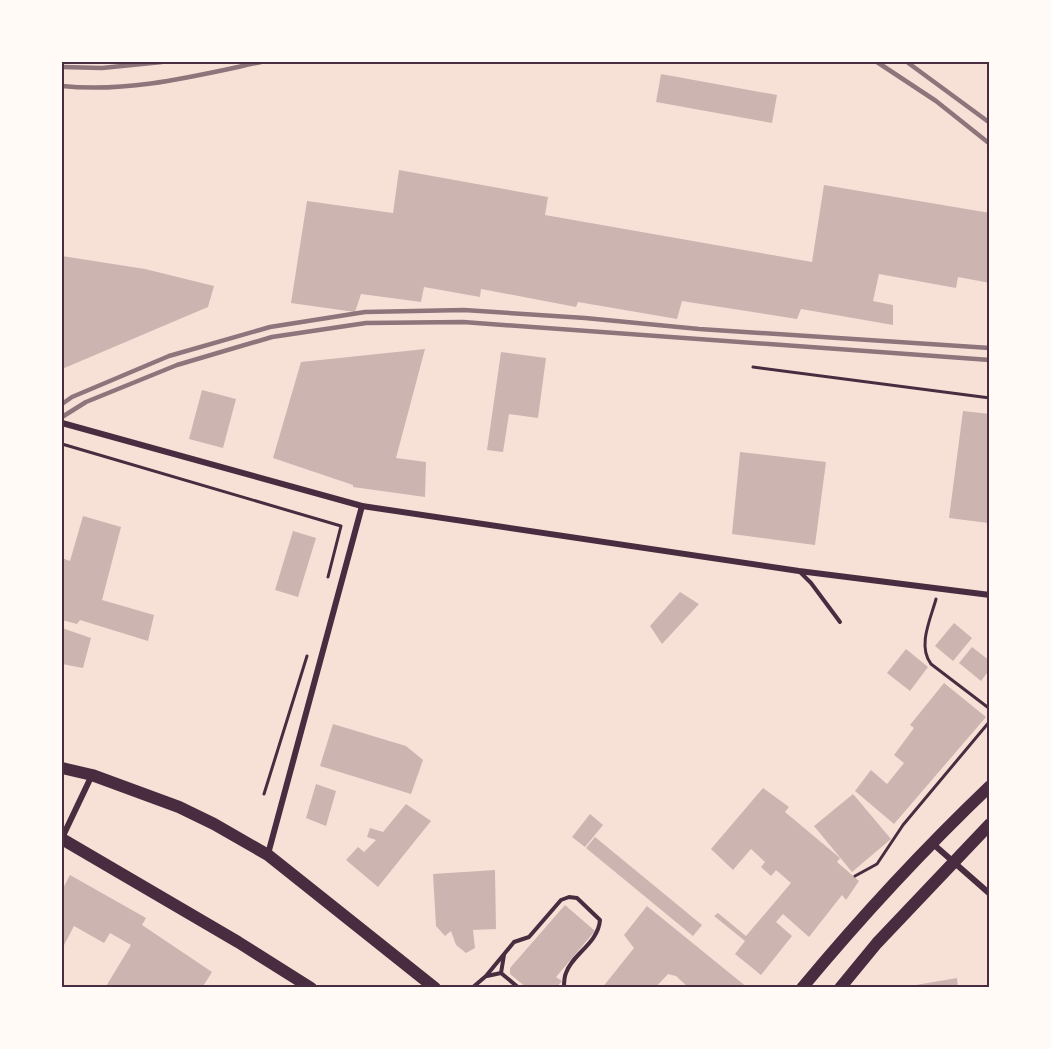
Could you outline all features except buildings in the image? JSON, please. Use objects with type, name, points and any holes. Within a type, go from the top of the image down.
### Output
[{"type":"main road","points":[[62,768],[92,775],[179,807],[268,855],[435,987]]},
{"type":"main road","points":[[802,987],[931,842],[990,786]]},
{"type":"main road","points":[[840,987],[877,943],[990,824]]},
{"type":"main road","points":[[62,838],[311,987]]},
{"type":"street","points":[[62,423],[362,506],[799,571],[990,595]]},
{"type":"street","points":[[268,855],[362,506]]},
{"type":"street","points":[[62,838],[92,775]]},
{"type":"street","points":[[931,842],[990,894]]},
{"type":"lane","points":[[799,571],[811,583],[840,622]]},
{"type":"lane","points":[[472,987],[486,976],[514,942],[529,937],[561,900],[569,897],[577,898],[600,920],[600,924],[596,934],[566,971],[564,987]]},
{"type":"lane","points":[[501,973],[504,954]]},
{"type":"lane","points":[[486,976],[501,973],[519,987]]},
{"type":"path","points":[[753,367],[990,398]]},
{"type":"path","points":[[62,444],[341,526],[327,581]]},
{"type":"path","points":[[939,589],[925,642],[926,655],[931,664],[990,709]]},
{"type":"path","points":[[264,794],[310,647]]},
{"type":"path","points":[[855,876],[877,864],[903,825],[990,721]]},
{"type":"railway","points":[[62,67],[102,68],[162,62]]},
{"type":"railway","points":[[62,86],[87,88],[162,82],[261,62]]},
{"type":"railway","points":[[877,62],[936,101],[990,144]]},
{"type":"railway","points":[[907,62],[990,123]]},
{"type":"railway","points":[[62,404],[72,397],[169,356],[270,327],[365,312],[464,310],[699,329],[990,348]]},
{"type":"railway","points":[[62,417],[86,402],[177,365],[272,337],[366,323],[463,322],[990,360]]}]
